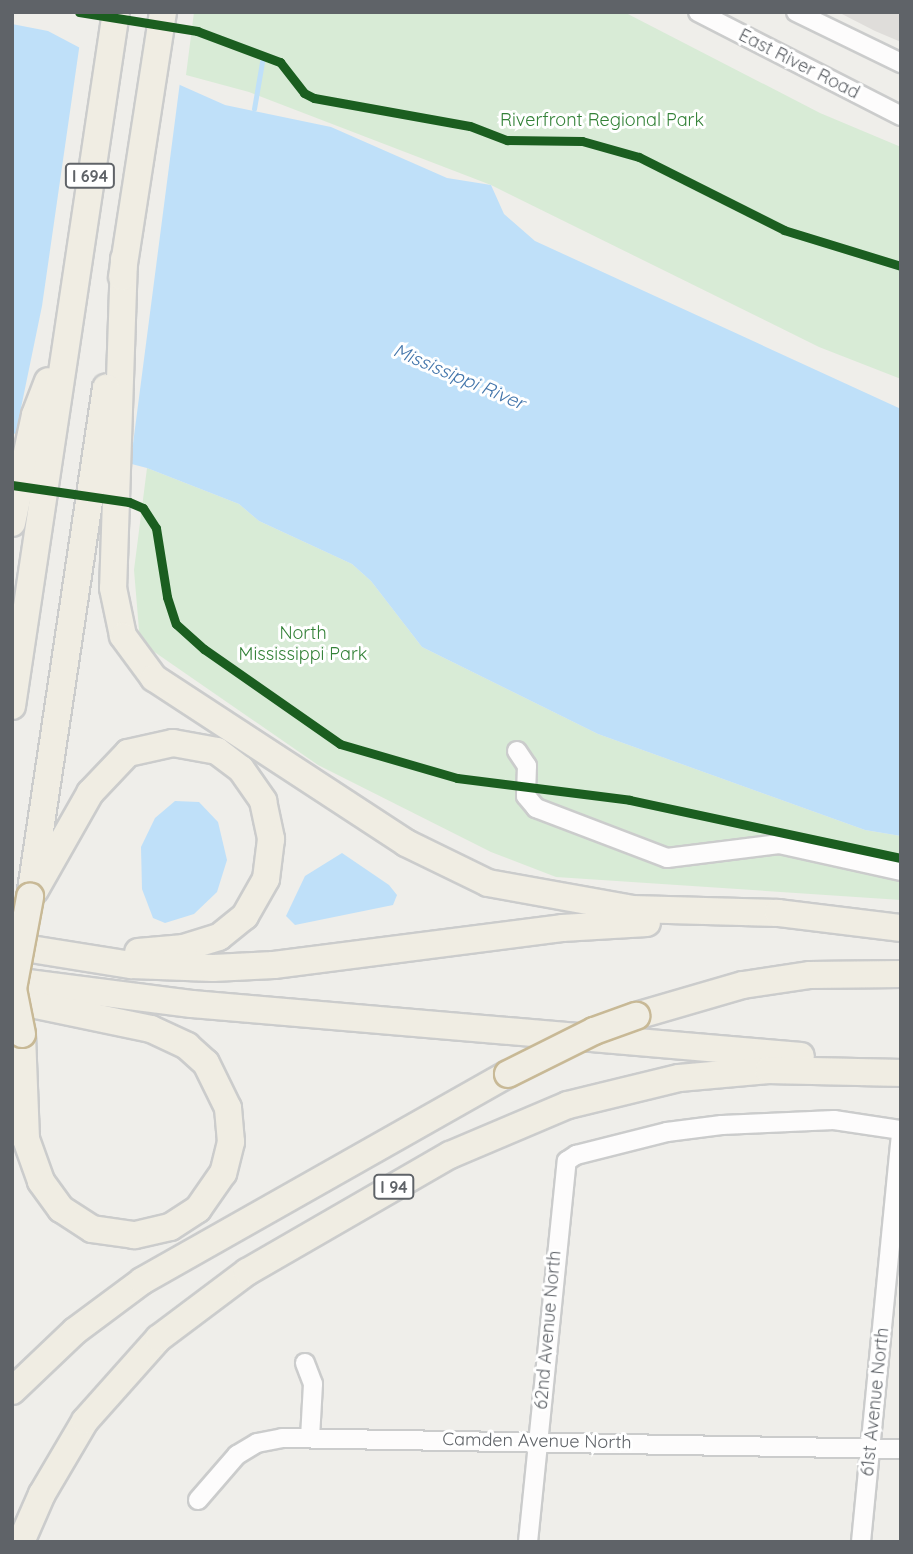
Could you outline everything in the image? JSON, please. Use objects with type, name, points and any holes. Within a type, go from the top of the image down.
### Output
[{"type":"highway","name":"I 694","points":[[12,706],[24,512],[64,340],[116,12]]},
{"type":"highway","name":"I 694","points":[[13,992],[30,897],[163,12]]},
{"type":"highway","points":[[124,259],[116,518],[116,614],[128,647],[144,667],[191,704],[442,864],[508,889],[580,902],[778,913],[901,928]]},
{"type":"highway","points":[[12,940],[135,952],[184,948],[219,937],[252,908],[266,879],[271,839],[263,801],[241,769],[207,746],[173,743],[140,748],[121,759],[99,782],[30,897]]},
{"type":"highway","points":[[12,946],[131,965],[213,968],[598,925],[760,919],[901,935]]},
{"type":"highway","name":"I 94","points":[[12,1391],[75,1331],[142,1281],[508,1074],[594,1031],[743,985],[810,975],[901,974]]},
{"type":"highway","points":[[13,992],[151,1029],[187,1046],[206,1063],[225,1097],[231,1142],[223,1173],[198,1209],[170,1227],[134,1235],[92,1228],[61,1209],[36,1171],[26,1139],[22,1034],[13,992]]},
{"type":"highway","points":[[13,992],[192,1004],[901,1066]]},
{"type":"highway","name":"I 94","points":[[21,1542],[42,1494],[85,1421],[159,1338],[247,1272],[450,1155],[568,1105],[679,1078],[769,1070],[901,1073]]},
{"type":"street","name":"East River Road","points":[[698,12],[901,116]]},
{"type":"street","points":[[796,12],[901,63]]},
{"type":"street","points":[[517,751],[527,766],[526,796],[536,808],[667,858],[779,844],[901,871]]},
{"type":"street","name":"62nd Avenue North","points":[[528,1542],[567,1161],[576,1155],[667,1132],[722,1125],[834,1120],[901,1130]]},
{"type":"street","name":"61st Avenue North","points":[[861,1542],[901,1136]]},
{"type":"street","points":[[305,1363],[313,1384],[310,1438]]},
{"type":"street","name":"Camden Avenue North","points":[[198,1500],[237,1455],[257,1443],[310,1438],[870,1446],[901,1449]]},
{"type":"shaded area","points":[[838,12],[901,12],[901,42],[875,31]]},
{"type":"green space","name":"Riverfront Regional Park","points":[[194,12],[624,12],[820,113],[901,147],[901,379],[819,347],[491,185],[249,92],[186,75]]},
{"type":"green space","name":"North Mississippi Park","points":[[147,468],[239,504],[259,521],[352,564],[371,581],[422,647],[598,734],[865,830],[901,836],[901,900],[556,877],[491,852],[318,765],[140,642],[134,570]]},
{"type":"water","name":"Mississippi River","points":[[12,24],[48,31],[120,69],[144,69],[225,105],[331,127],[447,178],[491,185],[504,214],[535,241],[901,409],[901,836],[865,830],[598,734],[422,647],[371,581],[352,564],[259,521],[239,504],[147,468],[12,433]]},
{"type":"water","points":[[175,801],[199,802],[218,822],[227,860],[217,892],[194,914],[165,923],[153,918],[142,889],[141,847],[155,818]]},
{"type":"water","points":[[342,853],[389,885],[397,895],[393,905],[295,925],[286,916],[305,876]]},
{"type":"pier","points":[[80,42],[121,66],[145,65],[180,82],[130,467],[15,437],[42,306]]},
{"type":"waterway","points":[[254,109],[262,62]]},
{"type":"cycle path","points":[[79,12],[197,31],[280,62],[304,93],[314,98],[470,126],[507,140],[582,141],[639,157],[784,230],[901,266]]},
{"type":"cycle path","points":[[12,485],[129,502],[143,508],[156,528],[167,597],[176,624],[204,649],[340,744],[457,778],[630,800],[901,858]]}]
